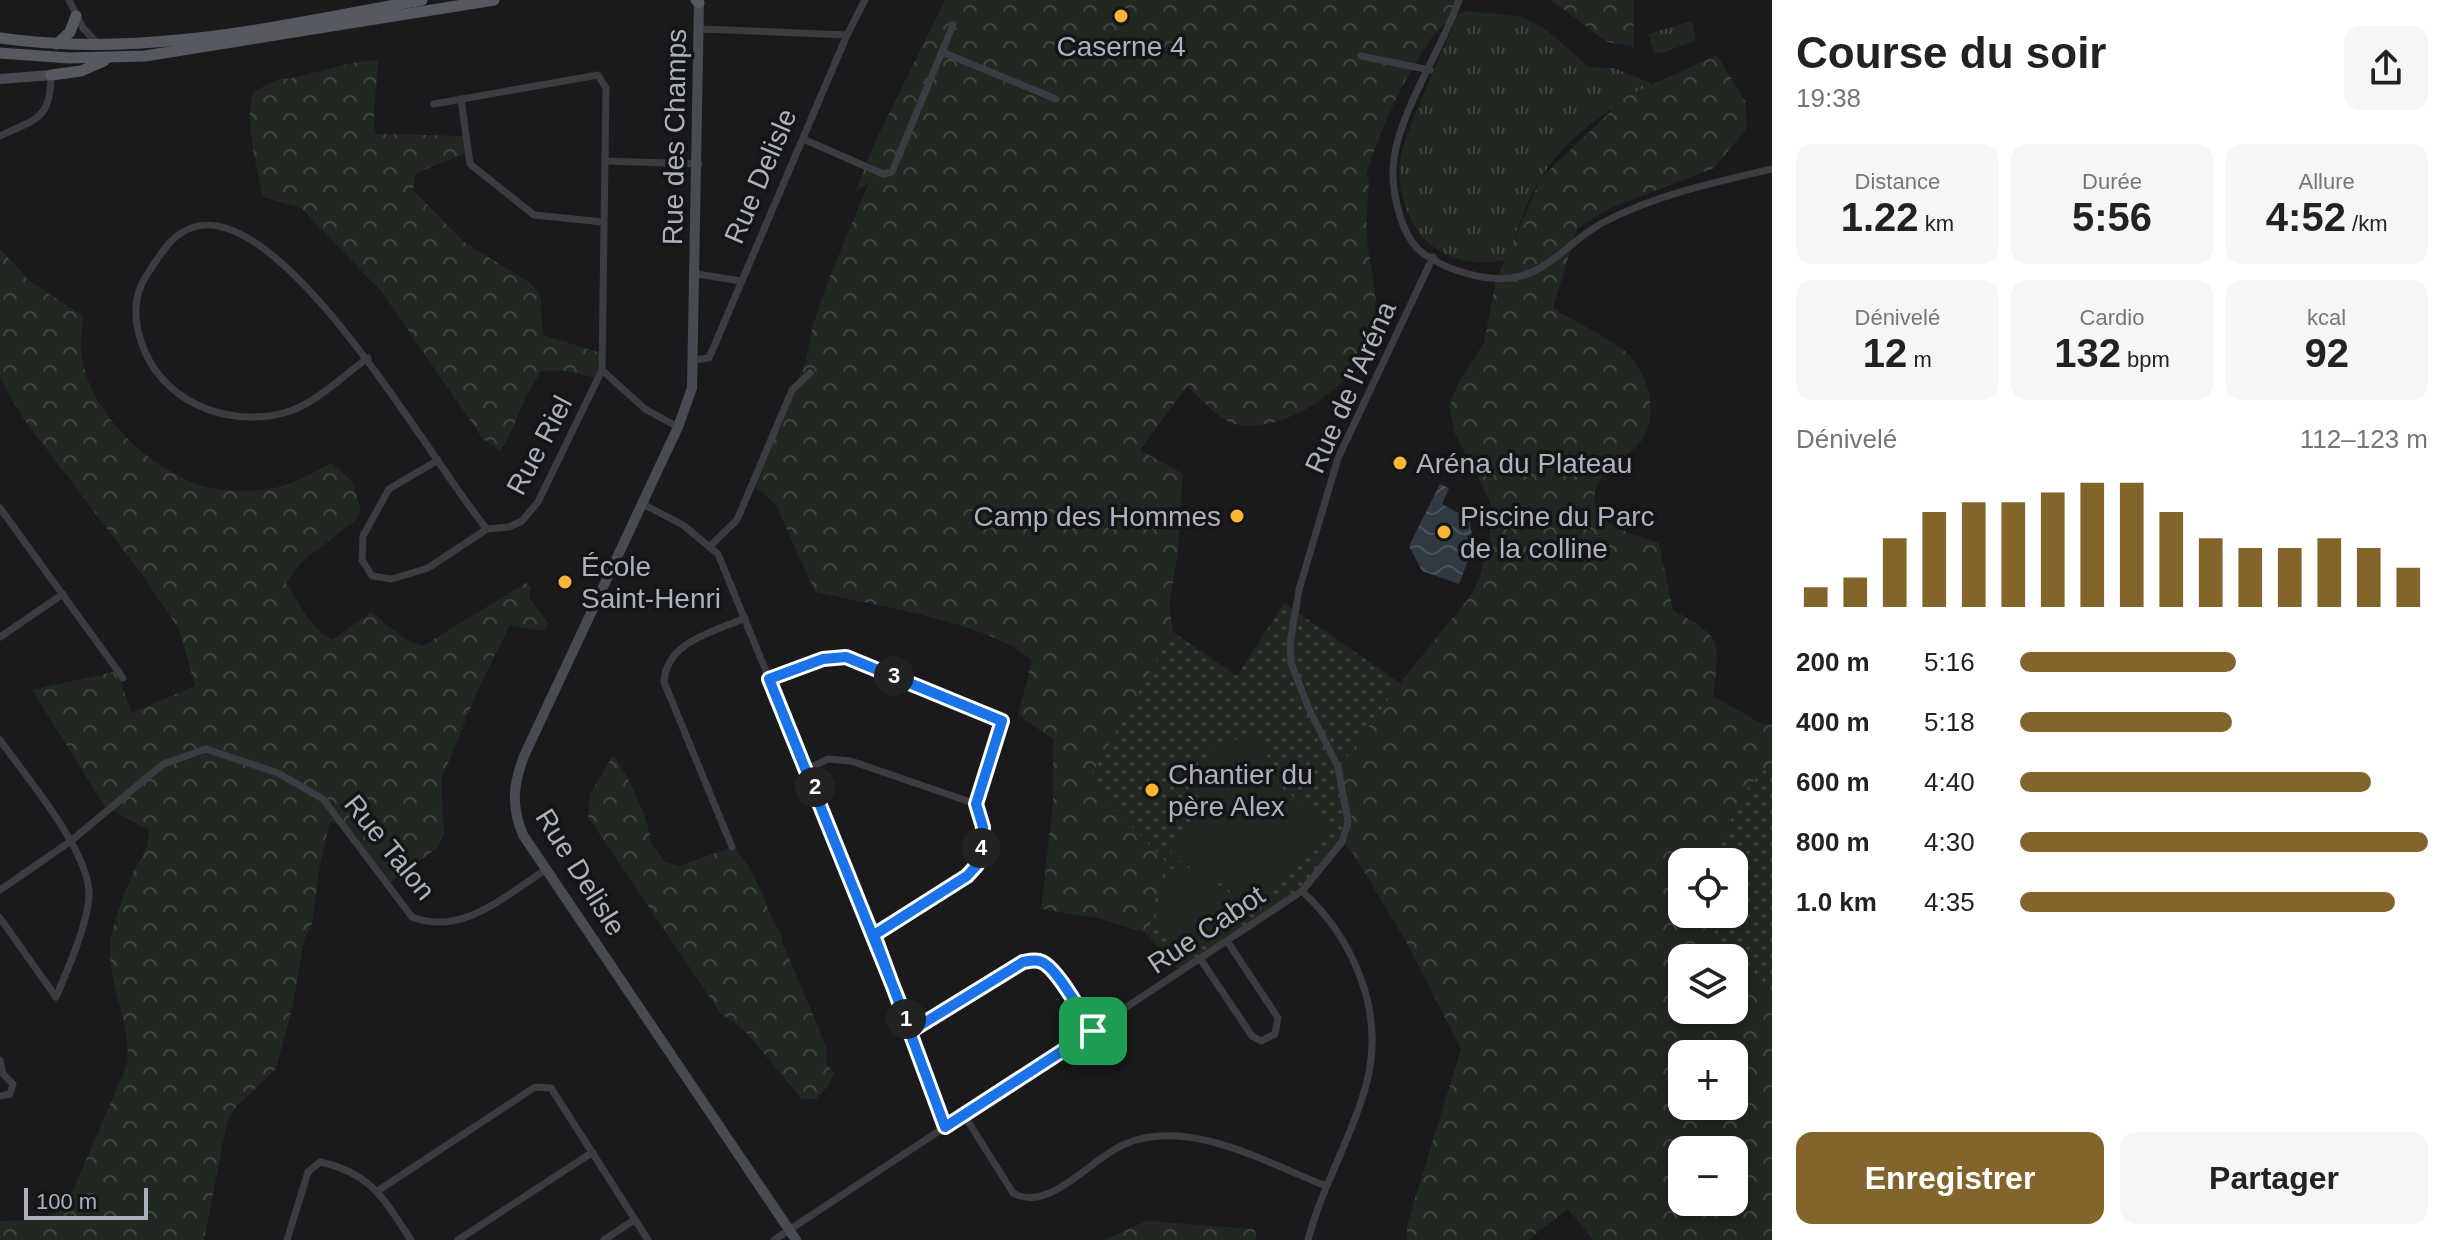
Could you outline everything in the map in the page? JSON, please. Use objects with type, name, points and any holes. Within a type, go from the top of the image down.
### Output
[{"type":"main road","points":[[0,38],[100,46],[173,42],[365,5],[422,0]]},
{"type":"main road","points":[[0,53],[110,59],[182,52],[494,0]]},
{"type":"main road","points":[[57,44],[70,32],[76,16]]},
{"type":"main road","points":[[51,75],[81,71],[110,59]]},
{"type":"street","points":[[69,0],[76,16],[100,46]]},
{"type":"street","name":"Rue Delisle","points":[[694,360],[709,358],[847,35],[865,0]]},
{"type":"street","points":[[1459,0],[1395,153],[1397,204],[1419,249],[1433,257],[1469,273],[1496,280],[1514,278],[1542,267],[1589,230],[1646,202],[1772,169]]},
{"type":"street","name":"Rue des Champs","points":[[684,412],[692,388],[697,274],[698,1]]},
{"type":"street","points":[[803,139],[883,174],[892,172],[953,25]]},
{"type":"street","points":[[700,29],[847,35]]},
{"type":"street","points":[[942,52],[1056,99]]},
{"type":"street","points":[[1361,56],[1430,70]]},
{"type":"street","points":[[0,79],[51,75],[50,100],[44,113],[0,136]]},
{"type":"street","name":"Rue Riel","points":[[438,460],[389,489],[363,536],[362,560],[372,576],[392,579],[428,568],[487,529],[519,523],[538,502],[602,370],[606,88],[598,75],[461,99]]},
{"type":"street","points":[[434,104],[461,99],[470,164],[534,215],[603,222]]},
{"type":"street","points":[[605,161],[699,164]]},
{"type":"street","points":[[368,358],[295,409],[248,419],[199,407],[154,373],[137,334],[137,289],[172,238],[195,227],[225,226],[280,260],[368,358],[487,529]]},
{"type":"street","name":"Rue de l'Aréna","points":[[1296,677],[1290,643],[1299,590],[1329,481],[1433,257]]},
{"type":"street","name":"Rue des Champs","points":[[697,274],[741,281]]},
{"type":"street","points":[[602,370],[645,409],[678,427]]},
{"type":"street","points":[[710,546],[737,520],[792,390],[810,373]]},
{"type":"street","name":"Rue Delisle","points":[[684,412],[524,756],[513,788],[514,810],[523,835],[796,1240]]},
{"type":"street","points":[[641,503],[683,525],[718,554],[874,935],[945,1127]]},
{"type":"street","points":[[0,508],[123,678]]},
{"type":"street","points":[[0,637],[63,594]]},
{"type":"street","points":[[732,847],[664,682],[668,660],[674,653],[745,618]]},
{"type":"street","points":[[769,679],[823,659],[846,657],[1002,721],[976,804],[983,833],[974,869],[874,935]]},
{"type":"street","name":"Rue Cabot","points":[[774,1240],[1302,891],[1336,852],[1348,822],[1338,767],[1296,677]]},
{"type":"street","points":[[0,740],[71,841],[83,866],[88,903],[56,997],[0,918]]},
{"type":"street","name":"Rue Talon","points":[[0,890],[71,841],[163,764],[206,749],[278,773],[323,799],[412,917],[446,924],[473,915],[547,869]]},
{"type":"street","points":[[807,769],[828,759],[851,761],[976,804]]},
{"type":"street","points":[[1302,891],[1327,914],[1348,946],[1360,977],[1371,1029],[1366,1085],[1308,1240]]},
{"type":"street","points":[[1201,960],[1252,1036],[1261,1041],[1275,1034],[1278,1018],[1227,941]]},
{"type":"street","points":[[911,1031],[1023,962],[1035,960],[1044,962],[1053,973],[1093,1031]]},
{"type":"street","points":[[0,1060],[2,1074],[11,1078],[13,1090],[4,1098],[0,1096]]},
{"type":"street","points":[[379,1190],[535,1087],[551,1088],[648,1240]]},
{"type":"street","points":[[964,1115],[1013,1193],[1023,1199],[1042,1198],[1124,1144],[1181,1135],[1214,1143],[1326,1186]]},
{"type":"street","points":[[458,1240],[593,1152]]},
{"type":"street","points":[[287,1240],[308,1172],[320,1162],[346,1168],[379,1190],[411,1240]]},
{"type":"street","points":[[604,1240],[634,1220]]},
{"type":"green space","points":[[945,0],[1463,0],[1432,37],[1400,90],[1366,174],[1369,180],[1367,240],[1376,307],[1368,347],[1356,366],[1321,400],[1278,421],[1256,425],[1229,422],[1187,386],[1140,450],[1183,474],[1177,558],[1169,604],[1173,632],[1088,781],[1167,863],[1145,933],[1098,918],[1041,909],[1053,803],[1053,739],[1018,715],[1032,661],[990,636],[961,626],[815,592],[776,505],[752,484],[806,360],[813,325],[828,281],[869,183],[856,191],[874,144]]},
{"type":"green space","points":[[1551,0],[1633,0],[1634,47],[1607,42]]},
{"type":"green space","points":[[1466,11],[1523,17],[1545,29],[1589,67],[1614,68],[1656,85],[1606,113],[1562,150],[1534,190],[1505,260],[1477,262],[1460,259],[1435,248],[1411,220],[1402,194],[1399,168],[1413,121],[1458,14]]},
{"type":"green space","points":[[1692,21],[1696,39],[1662,53],[1654,52],[1648,34]]},
{"type":"green space","points":[[1717,55],[1745,101],[1747,128],[1714,168],[1608,209],[1577,229],[1553,308],[1625,351],[1642,374],[1649,395],[1650,417],[1644,437],[1608,470],[1597,486],[1594,500],[1597,511],[1617,527],[1659,543],[1673,610],[1702,628],[1715,643],[1717,663],[1713,696],[1760,723],[1772,724],[1772,765],[1752,783],[1736,808],[1721,848],[1668,848],[1668,928],[1714,928],[1724,944],[1668,944],[1668,1024],[1748,1024],[1748,970],[1772,990],[1772,1240],[1593,1240],[1568,1209],[1528,1240],[1407,1240],[1407,1225],[1461,1049],[1408,945],[1353,853],[1342,842],[1338,769],[1400,683],[1472,594],[1480,575],[1490,539],[1490,501],[1455,434],[1449,407],[1458,383],[1484,343],[1496,280],[1541,178],[1627,96]]},
{"type":"green space","points":[[378,60],[374,110],[376,134],[468,136],[469,152],[416,173],[413,190],[464,242],[530,283],[540,294],[543,335],[601,353],[597,378],[559,370],[542,371],[500,451],[483,439],[381,291],[301,208],[263,197],[250,128],[254,91],[282,78]]},
{"type":"green space","points":[[0,249],[31,282],[83,316],[81,353],[95,395],[122,433],[157,463],[197,484],[223,490],[252,491],[277,487],[301,479],[331,463],[352,481],[361,510],[355,521],[304,560],[286,583],[321,633],[333,640],[371,612],[405,639],[423,646],[526,583],[531,587],[529,597],[549,624],[542,631],[510,625],[480,685],[441,780],[444,834],[438,847],[387,885],[343,826],[330,821],[312,923],[304,940],[293,1005],[276,1069],[237,1106],[227,1122],[204,1240],[0,1240],[0,1221],[42,1220],[66,1207],[127,1065],[124,1022],[113,980],[110,951],[120,905],[149,839],[149,830],[105,807],[32,690],[118,671],[131,713],[195,686],[179,629],[143,576],[23,418],[0,378]]},
{"type":"green space","points":[[1284,603],[1400,683],[1338,769],[1348,818],[1341,845],[1304,887],[1278,908],[1182,973],[1145,933],[1167,863],[1088,781],[1173,632],[1237,676]]},
{"type":"green space","points":[[1257,735],[1284,790],[1326,822],[1330,831],[1319,848],[1294,870],[1267,890],[1248,899],[1169,855],[1205,801],[1188,789],[1212,745]]},
{"type":"green space","points":[[613,756],[637,797],[650,841],[665,862],[679,866],[732,847],[751,870],[782,936],[826,1046],[827,1065],[834,1073],[829,1085],[816,1099],[802,1099],[743,1029],[721,1014],[588,817],[590,794]]},
{"type":"green space","points":[[1772,765],[1772,990],[1748,970],[1748,944],[1723,944],[1712,928],[1748,928],[1748,848],[1721,848],[1736,808],[1761,773]]},
{"type":"green space","points":[[1184,865],[1258,910],[1182,957],[1154,926],[1166,871]]},
{"type":"green space","points":[[1146,1221],[1255,1229],[1256,1240],[1105,1240]]},
{"type":"water","name":"Piscine du Parc de la colline","points":[[1440,484],[1449,488],[1442,504],[1469,519],[1474,545],[1459,584],[1422,571],[1409,546]]},
{"type":"place","name":"Caserne 4","points":[[1121,16]]},
{"type":"place","name":"Aréna du Plateau","points":[[1400,463]]},
{"type":"place","name":"Camp des Hommes","points":[[1237,516]]},
{"type":"place","name":"Piscine du Parc de la colline","points":[[1444,532]]},
{"type":"place","name":"École Saint-Henri","points":[[565,582]]},
{"type":"place","name":"Chantier du père Alex","points":[[1152,790]]},
{"type":"route","points":[[1093,1031],[945,1127],[911,1031],[874,935],[967,876],[977,865],[983,827],[976,804],[1002,721],[846,657],[823,659],[769,679],[911,1031],[1023,962],[1035,960],[1044,962],[1053,973],[1093,1031]]}]
